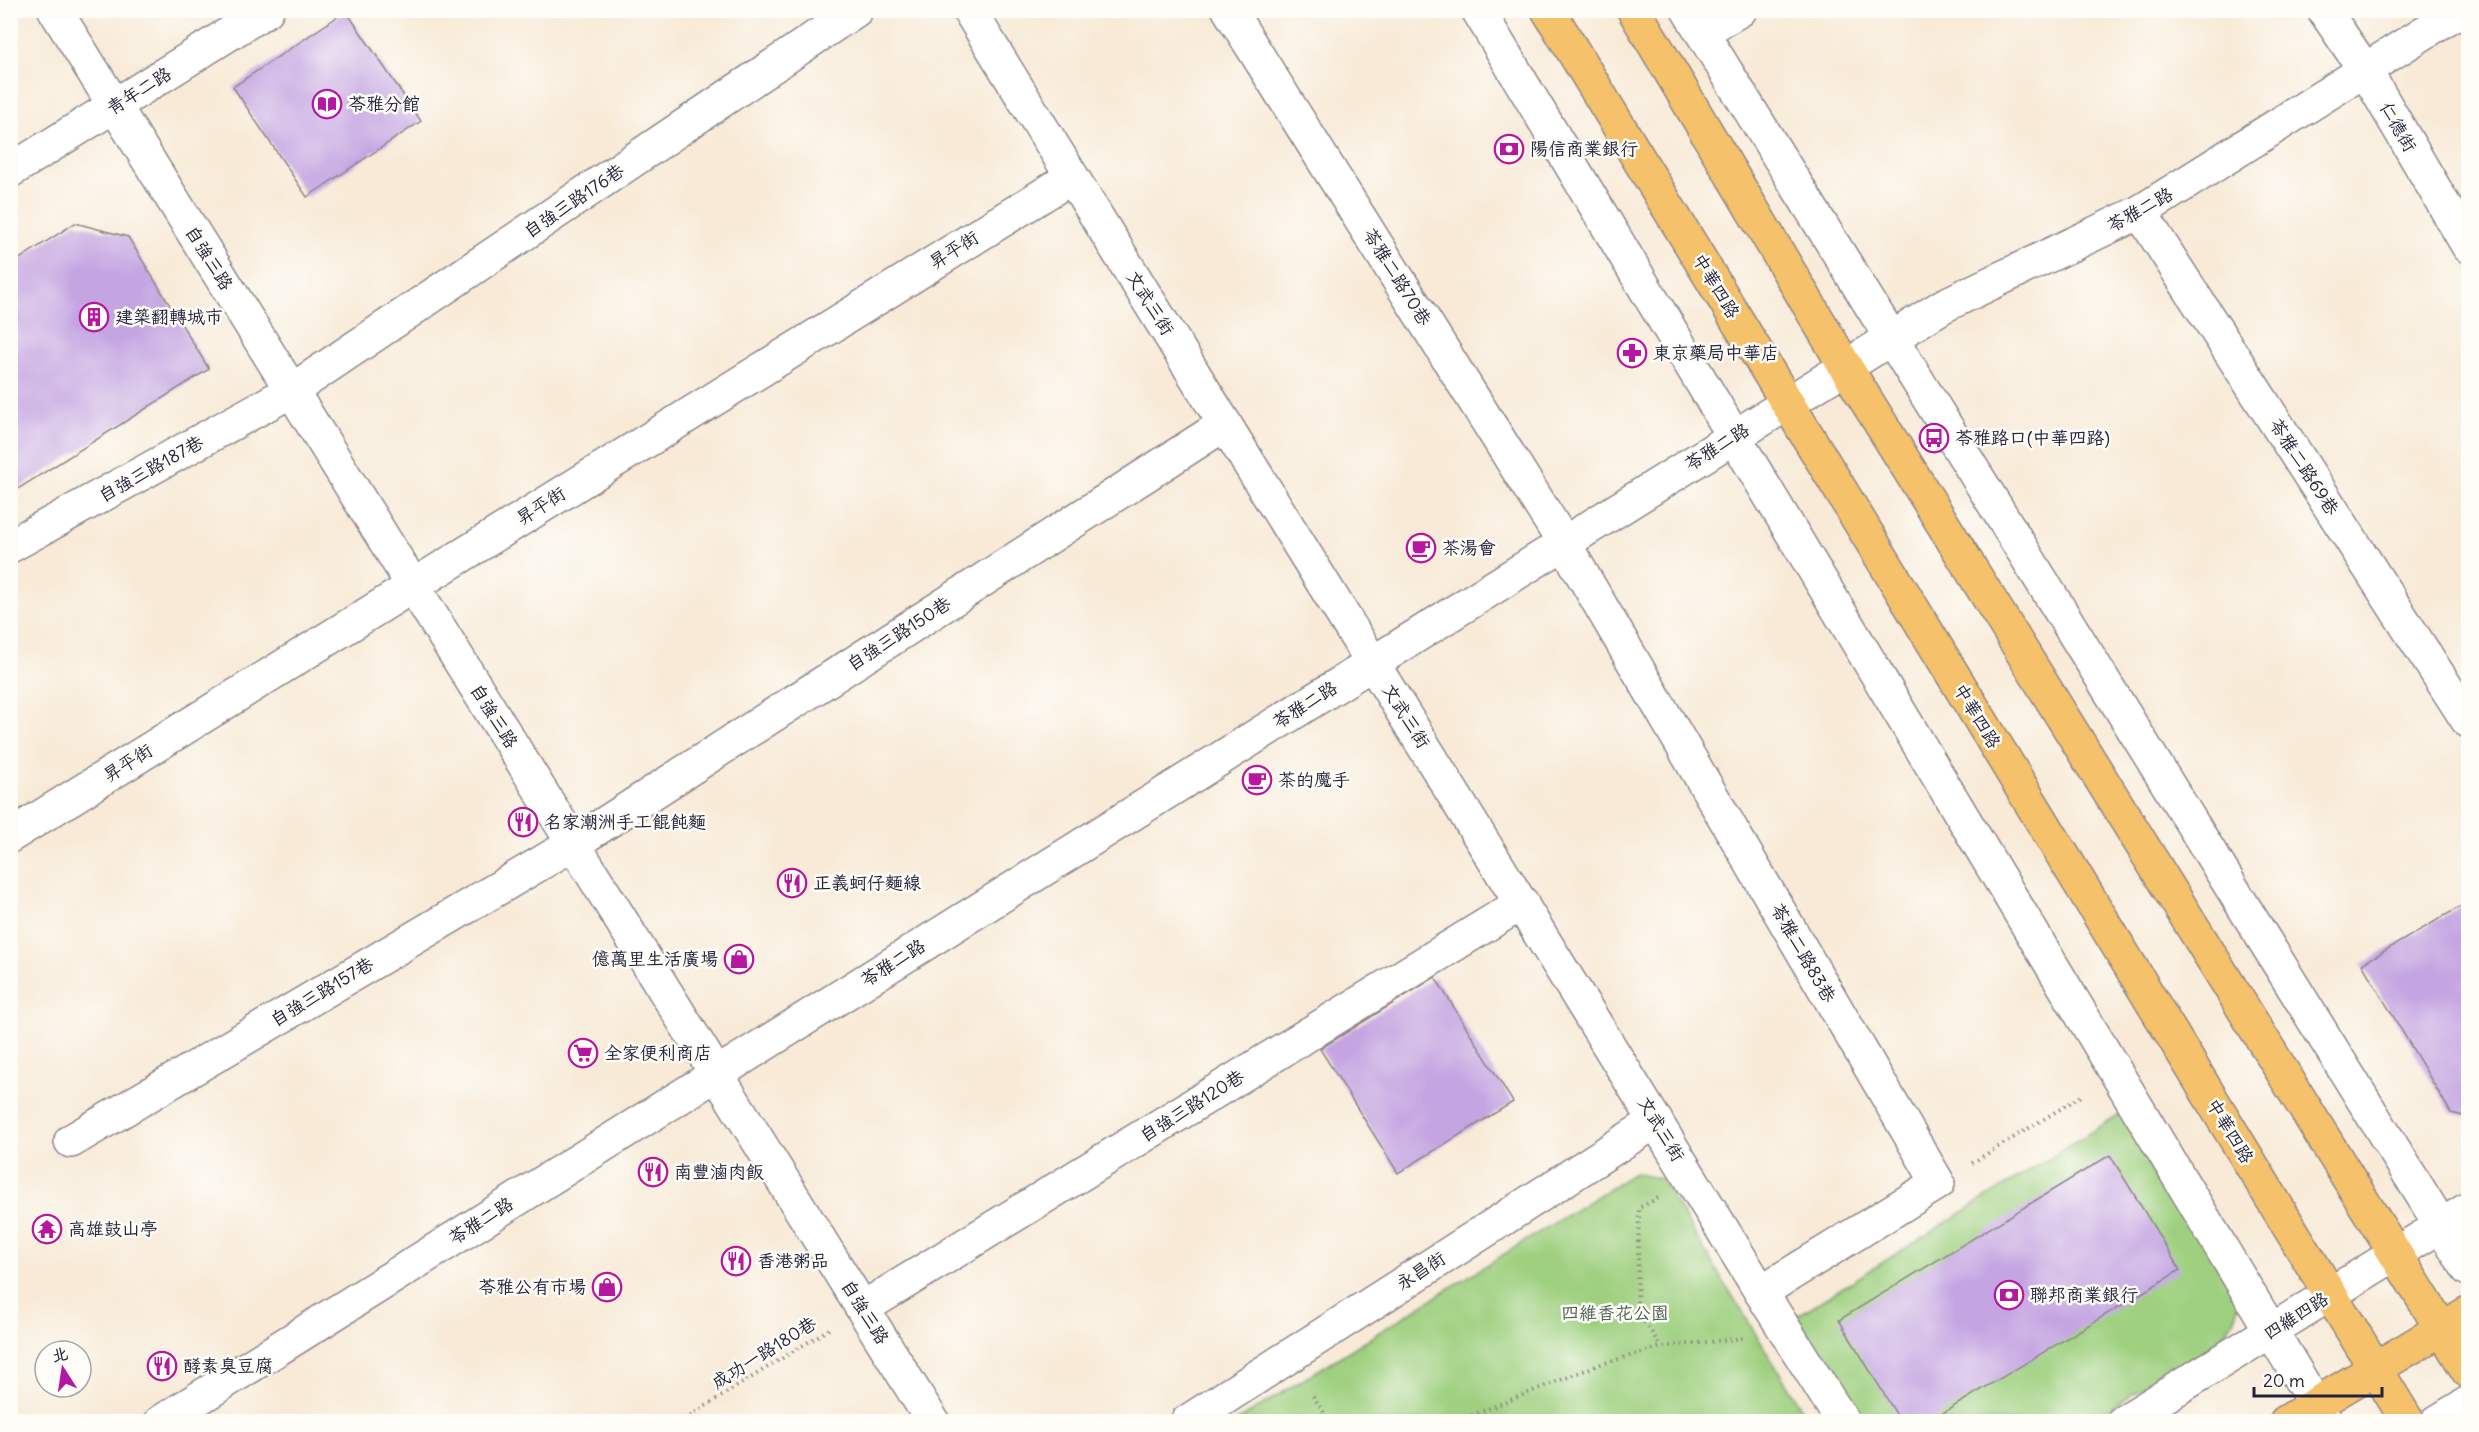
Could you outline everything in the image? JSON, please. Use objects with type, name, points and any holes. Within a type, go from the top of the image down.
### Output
[{"type":"main road","name":"中華四路","points":[[1548,10],[2408,1422]]},
{"type":"main road","points":[[1634,10],[1845,366],[2397,1253],[2455,1320],[2469,1371]]},
{"type":"main road","points":[[2286,1422],[2321,1413],[2375,1368],[2455,1320]]},
{"type":"street","name":"自強三路","points":[[55,10],[933,1422]]},
{"type":"street","name":"青年二路","points":[[10,171],[267,10]]},
{"type":"street","name":"自強三路176巷","points":[[291,391],[856,10]]},
{"type":"street","name":"文武三街","points":[[969,10],[1843,1422]]},
{"type":"street","name":"苓雅二路70巷","points":[[1229,10],[1564,543]]},
{"type":"street","points":[[1478,10],[2321,1413]]},
{"type":"street","points":[[1740,10],[1695,21],[1891,338],[2455,1217],[2469,1269]]},
{"type":"street","name":"仁德街","points":[[2324,10],[2365,70],[2469,246]]},
{"type":"street","name":"苓雅二路","points":[[161,1422],[1845,366],[1943,306],[2140,212],[2460,10]]},
{"type":"street","name":"昇平街","points":[[10,836],[1072,177]]},
{"type":"street","name":"苓雅二路69巷","points":[[2140,212],[2469,721]]},
{"type":"street","name":"自強三路187巷","points":[[10,546],[291,391]]},
{"type":"street","name":"自強三路150巷","points":[[573,844],[1224,424]]},
{"type":"street","name":"苓雅二路83巷","points":[[1564,543],[1938,1183]]},
{"type":"street","name":"自強三路157巷","points":[[71,1141],[573,844]]},
{"type":"street","name":"自強三路120巷","points":[[863,1308],[1522,903]]},
{"type":"street","name":"永昌街","points":[[1187,1422],[1656,1120]]},
{"type":"street","points":[[1761,1292],[1938,1183]]},
{"type":"street","name":"四維四路","points":[[2123,1422],[2455,1217]]},
{"type":"street","points":[[2437,1422],[2469,1403]]},
{"type":"path","points":[[1938,1183],[2117,1075]]},
{"type":"path","points":[[1660,1347],[1637,1310],[1639,1208],[1664,1195]]},
{"type":"path","name":"成功一路180巷","points":[[680,1422],[863,1308]]},
{"type":"path","points":[[1455,1422],[1598,1365],[1660,1347],[1745,1338]]},
{"type":"path","points":[[1313,1396],[1330,1422]]},
{"type":"green space","points":[[2123,1112],[2239,1292],[2235,1319],[2217,1343],[2088,1421],[1860,1421],[1797,1316]]},
{"type":"green space","name":"四維香花公園","points":[[1634,1173],[1661,1179],[1809,1421],[1237,1421]]},
{"type":"building","name":"苓雅分館","points":[[346,11],[421,121],[307,197],[233,87]]},
{"type":"building","name":"建築翻轉城市","points":[[75,223],[128,237],[209,369],[10,494],[10,265]]},
{"type":"building","points":[[2468,902],[2468,1117],[2451,1113],[2362,964]]},
{"type":"building","points":[[1435,977],[1513,1102],[1398,1173],[1320,1049]]},
{"type":"building","name":"聯邦商業銀行","points":[[2110,1155],[2180,1270],[1928,1422],[1901,1422],[1839,1320]]},
{"type":"place","name":"苓雅分館","points":[[327,104]]},
{"type":"place","name":"陽信商業銀行","points":[[1509,149]]},
{"type":"place","name":"建築翻轉城市","points":[[94,317]]},
{"type":"place","name":"東京藥局中華店","points":[[1632,353]]},
{"type":"place","name":"苓雅路口(中華四路)","points":[[1934,438]]},
{"type":"place","name":"茶湯會","points":[[1421,548]]},
{"type":"place","name":"茶的魔手","points":[[1257,780]]},
{"type":"place","name":"名家潮洲手工餛飩麵","points":[[523,822]]},
{"type":"place","name":"正義蚵仔麵線","points":[[792,883]]},
{"type":"place","name":"億萬里生活廣場","points":[[739,959]]},
{"type":"place","name":"全家便利商店","points":[[583,1053]]},
{"type":"place","name":"南豐滷肉飯","points":[[653,1172]]},
{"type":"place","name":"高雄鼓山亭","points":[[47,1229]]},
{"type":"place","name":"香港粥品","points":[[736,1261]]},
{"type":"place","name":"苓雅公有市場","points":[[607,1287]]},
{"type":"place","name":"聯邦商業銀行","points":[[2009,1295]]},
{"type":"place","name":"酵素臭豆腐","points":[[162,1366]]}]
